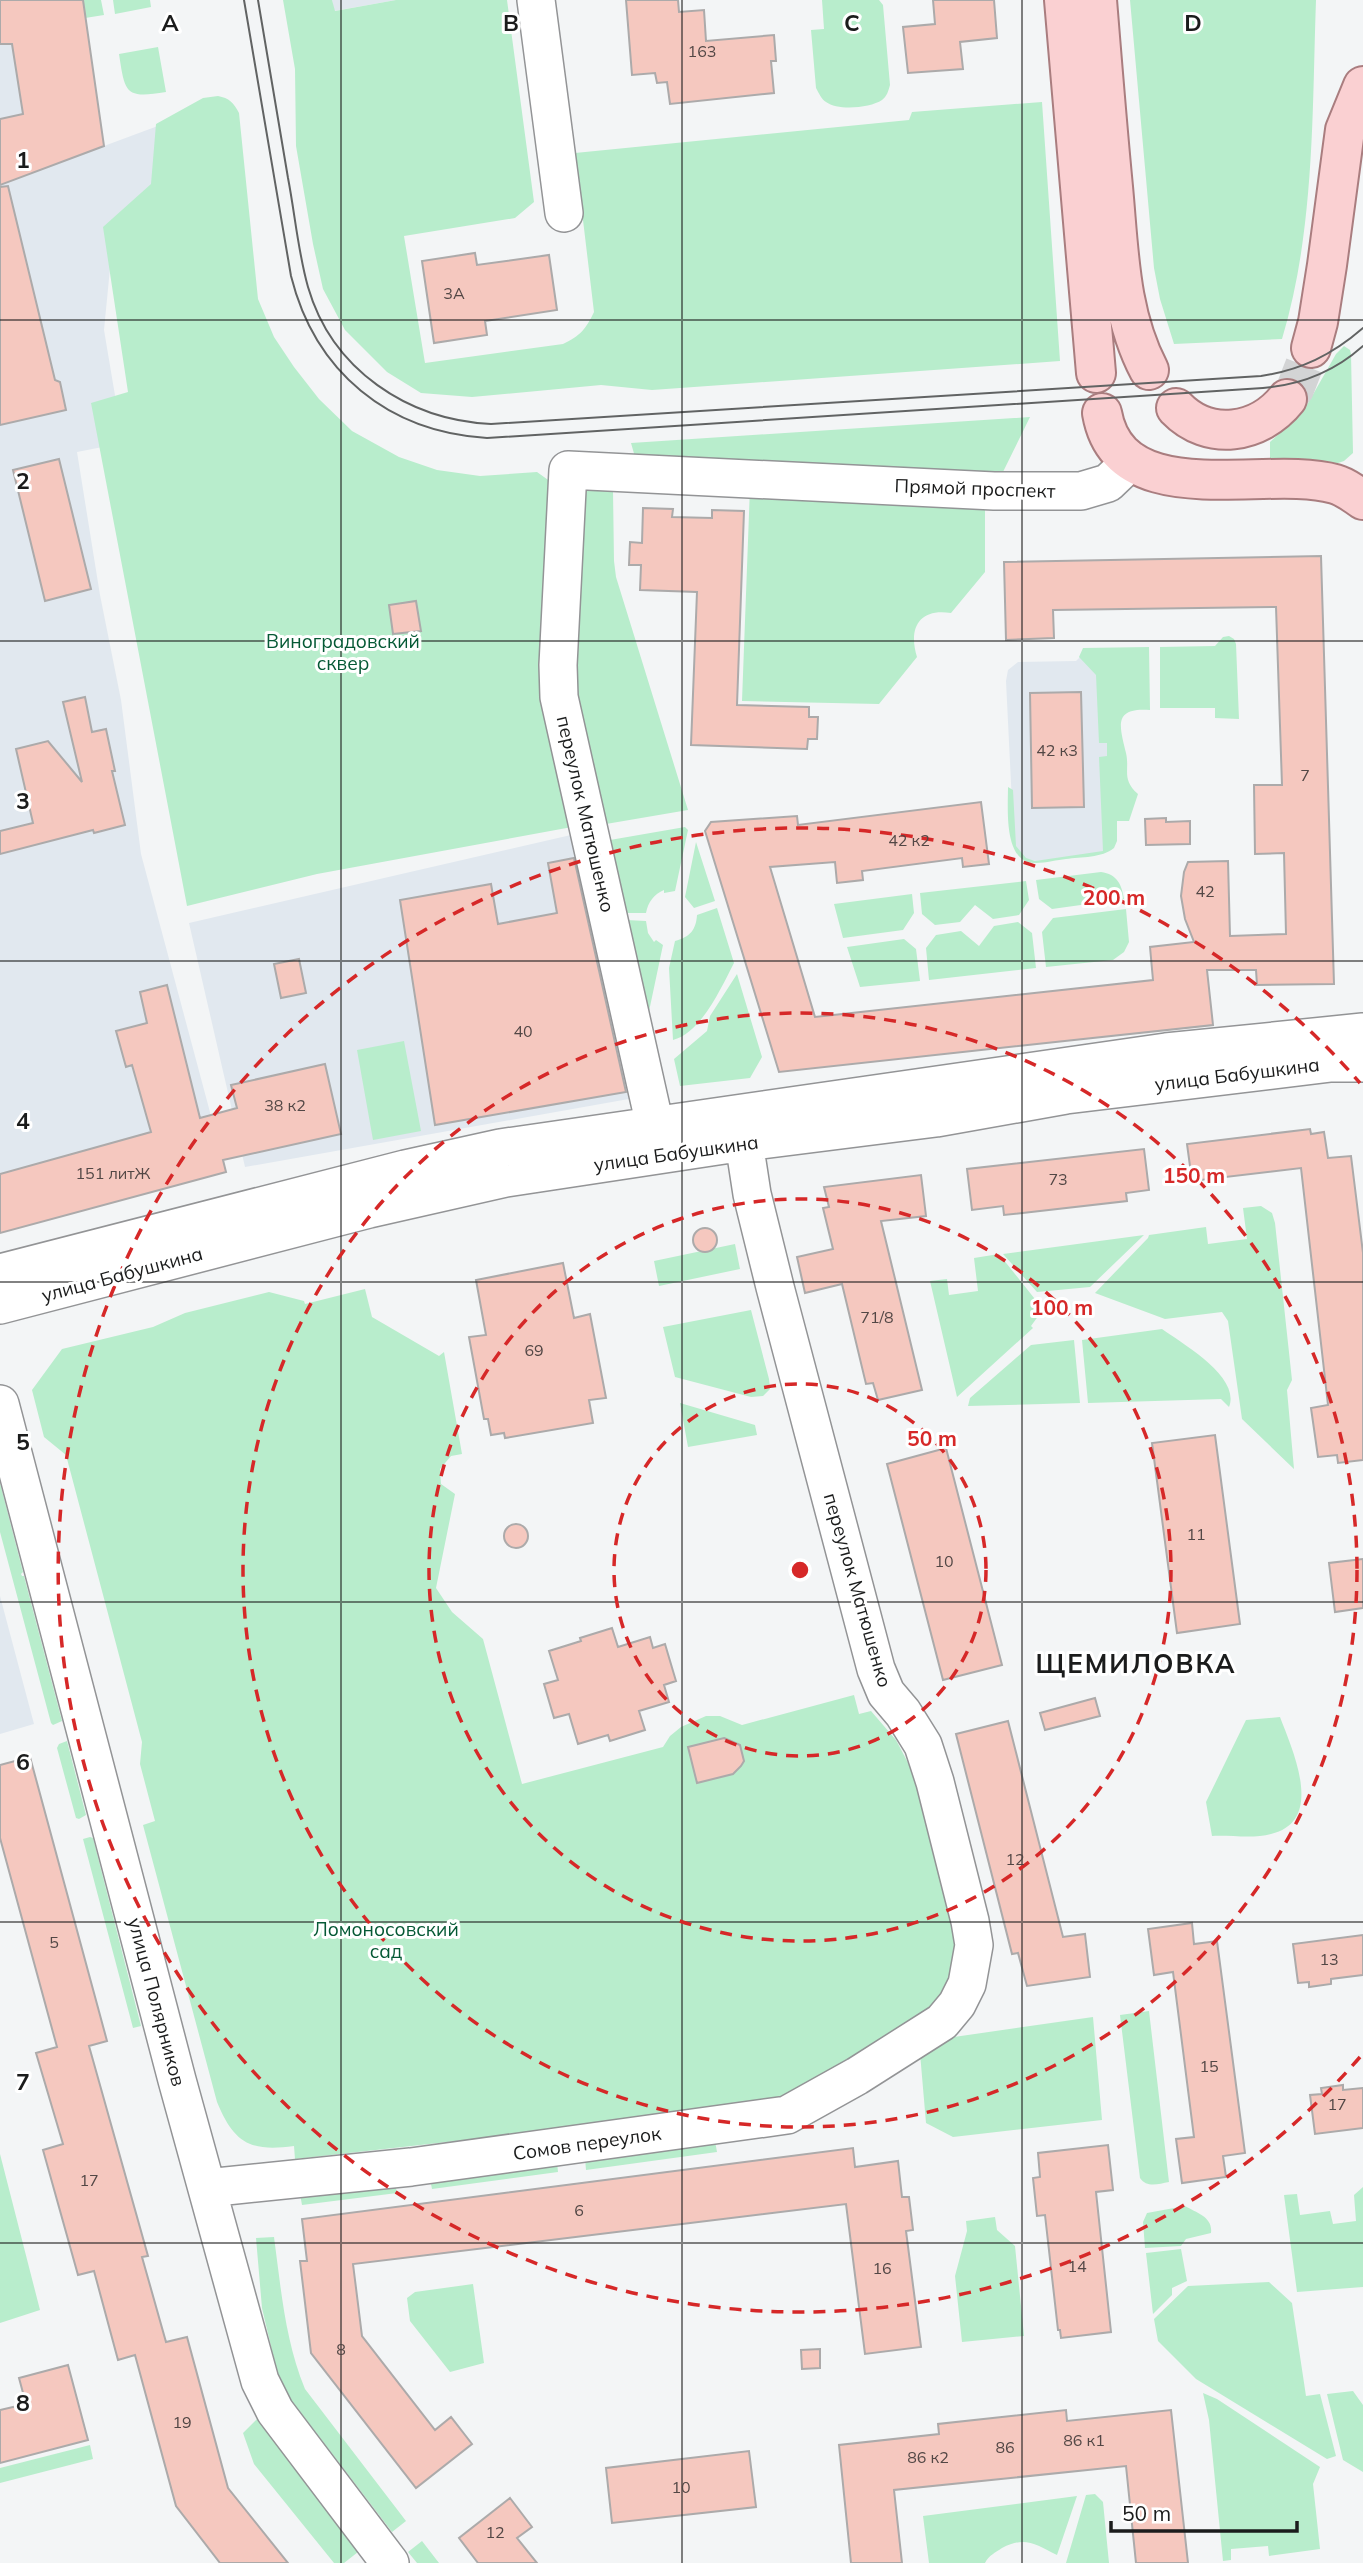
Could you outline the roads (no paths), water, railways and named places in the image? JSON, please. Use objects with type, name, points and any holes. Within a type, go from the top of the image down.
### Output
[{"type":"main road","points":[[1064,0],[1096,373]]},
{"type":"main road","points":[[1097,0],[1119,262],[1126,313],[1149,370]]},
{"type":"main road","points":[[1311,348],[1328,265],[1345,130],[1363,86]]},
{"type":"main road","points":[[1176,408],[1183,415],[1204,426],[1224,430],[1262,422],[1287,399]]},
{"type":"main road","points":[[1102,412],[1114,443],[1131,461],[1152,473],[1176,478],[1321,481],[1337,484],[1363,500]]},
{"type":"street","points":[[536,0],[564,213]]},
{"type":"street","name":"Прямой проспект","points":[[568,470],[994,491],[1081,491],[1108,483],[1131,461]]},
{"type":"street","name":"переулок Матюшенко","points":[[568,470],[558,665],[559,697],[657,1139]]},
{"type":"street","name":"улица Бабушкина","points":[[0,1306],[369,1209],[506,1178],[657,1139],[1166,1052],[1363,1032]]},
{"type":"street","name":"улица Бабушкина","points":[[0,1273],[500,1147],[657,1139],[744,1142],[936,1118],[1066,1095],[1331,1063],[1363,1063]]},
{"type":"street","name":"переулок Матюшенко","points":[[744,1142],[752,1194],[775,1287],[876,1669],[886,1693],[904,1713],[923,1745],[970,1921],[974,1945],[967,1984],[957,2004],[942,2022]]},
{"type":"street","name":"улица Полярников","points":[[0,1404],[260,2381],[275,2411],[390,2563]]},
{"type":"street","name":"Сомов переулок","points":[[207,2188],[411,2167],[787,2115],[857,2076],[942,2022]]},
{"type":"tunnel","points":[[1287,399],[1295,389],[1311,348]]},
{"type":"tram line","points":[[244,0],[291,276],[302,310],[318,341],[337,368],[361,391],[418,424],[451,433],[487,438],[1263,388],[1291,384],[1316,376],[1363,346]]},
{"type":"tram line","points":[[258,0],[302,260],[319,317],[335,343],[355,366],[377,385],[403,401],[431,413],[491,424],[1261,376],[1289,370],[1315,360],[1340,346],[1363,328]]},
{"type":"district","name":"ЩЕМИЛОВКА","points":[[1136,1663]]},
{"type":"park label","name":"Виноградовский сквер","points":[[343,652]]},
{"type":"park label","name":"Ломоносовский сад","points":[[386,1940]]}]
